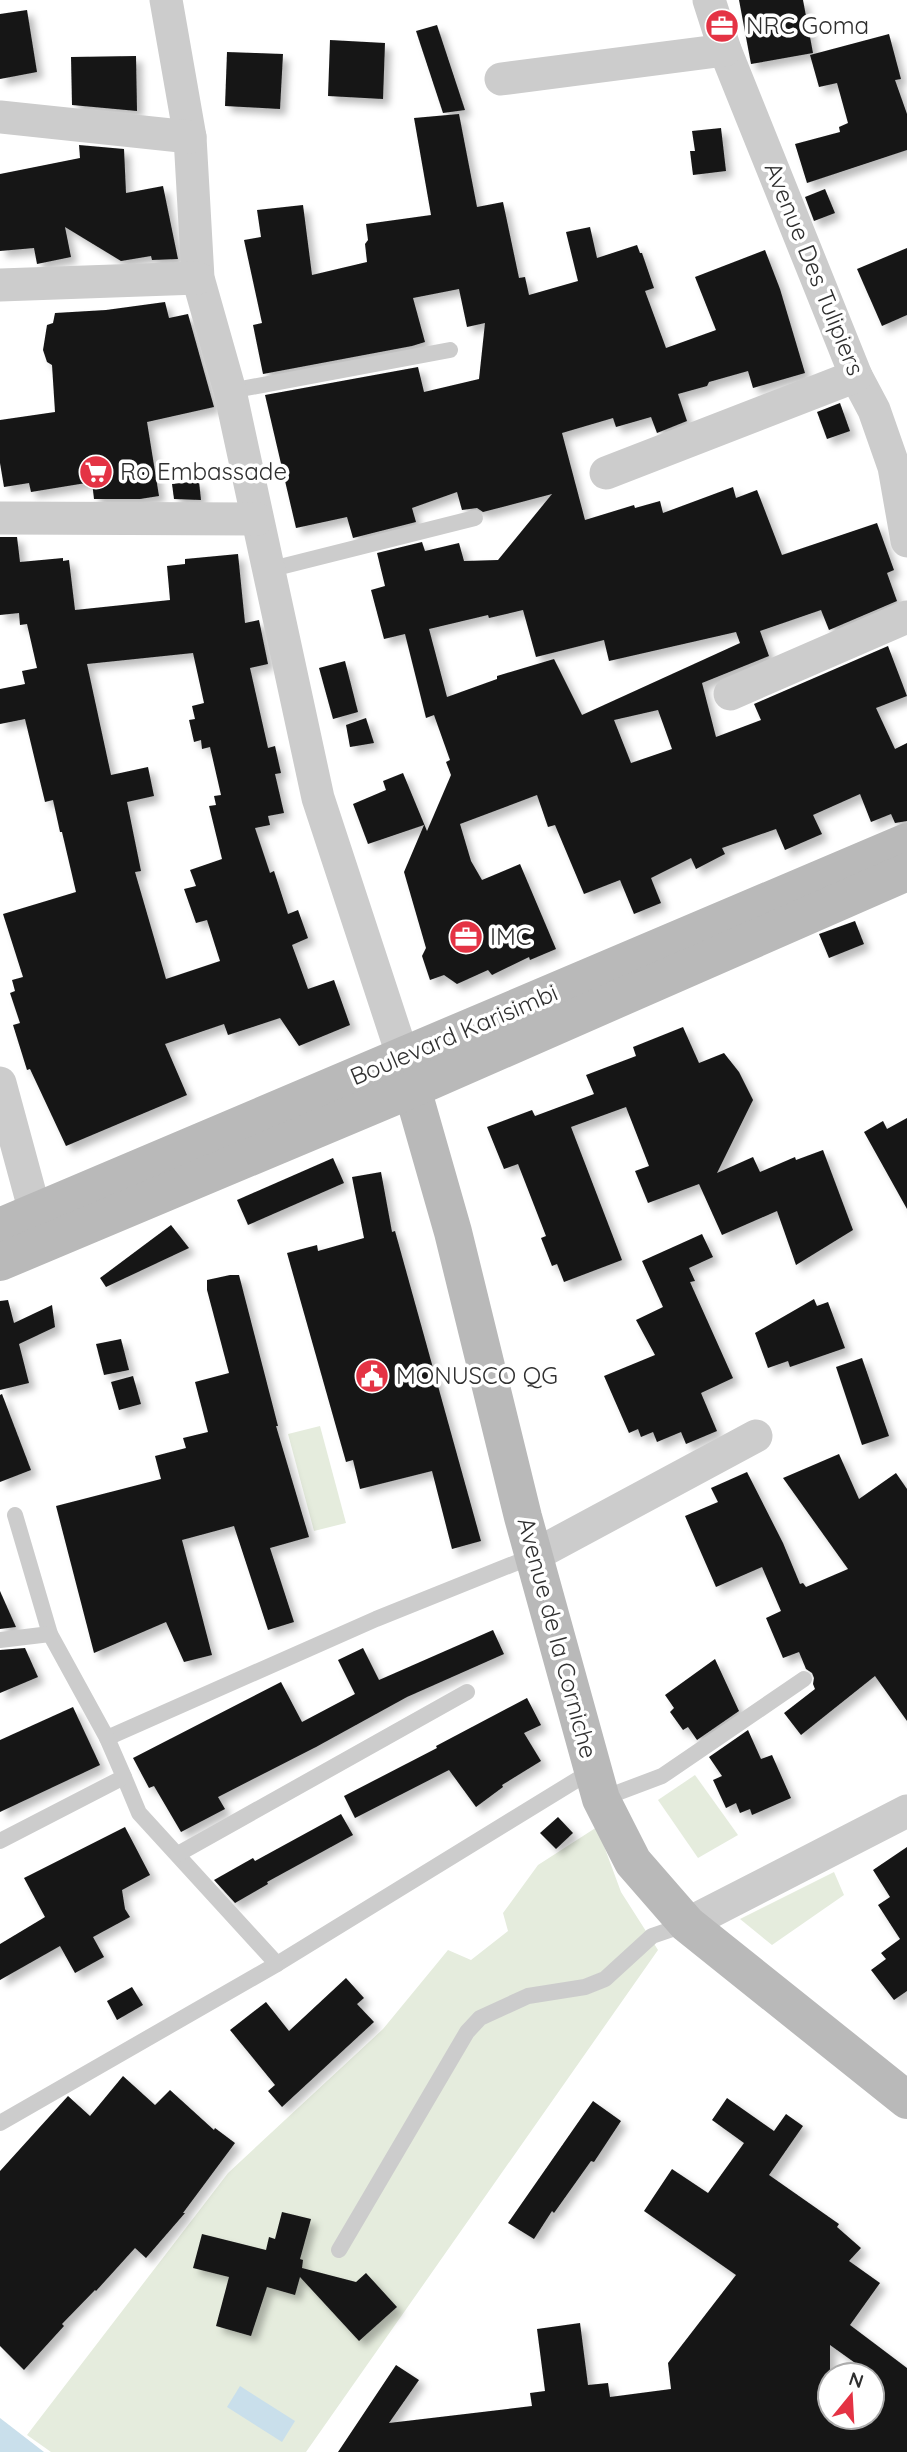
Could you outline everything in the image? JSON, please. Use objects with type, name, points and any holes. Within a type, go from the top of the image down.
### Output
[{"type":"street","points":[[166,0],[190,137],[198,278],[230,391],[318,798],[408,1073]]},
{"type":"street","name":"Avenue Des Tulipiers","points":[[709,0],[725,50],[856,376],[901,464],[907,541]]},
{"type":"street","points":[[501,79],[725,50]]},
{"type":"street","points":[[0,117],[190,137]]},
{"type":"street","points":[[0,285],[198,278]]},
{"type":"street","points":[[606,473],[856,376]]},
{"type":"street","points":[[0,518],[257,519]]},
{"type":"street","points":[[730,694],[907,617]]},
{"type":"street","name":"Boulevard Karisimbi","points":[[0,1227],[408,1073],[907,842]]},
{"type":"street","points":[[0,1262],[408,1073],[907,872]]},
{"type":"street","name":"Avenue de la Corniche","points":[[408,1073],[453,1232],[533,1556],[597,1785],[633,1862],[687,1924],[907,2100]]},
{"type":"street","points":[[0,1083],[34,1212]]},
{"type":"street","points":[[533,1556],[756,1436]]},
{"type":"street","points":[[687,1924],[907,1811]]},
{"type":"lane","points":[[230,391],[450,350]]},
{"type":"lane","points":[[268,570],[475,518]]},
{"type":"lane","points":[[15,1515],[50,1634],[107,1738],[139,1813],[277,1964]]},
{"type":"lane","points":[[107,1738],[376,1619],[533,1556]]},
{"type":"lane","points":[[0,1640],[50,1634]]},
{"type":"lane","points":[[0,2123],[597,1785],[662,1776],[804,1679]]},
{"type":"lane","points":[[178,1854],[467,1692]]},
{"type":"lane","points":[[0,1841],[124,1777]]},
{"type":"lane","points":[[340,2250],[467,2032],[480,2018],[528,1996],[585,1987],[605,1979],[652,1936],[687,1924]]},
{"type":"green space","points":[[320,1426],[346,1523],[314,1531],[288,1434]]},
{"type":"green space","points":[[695,1775],[738,1835],[698,1858],[658,1800]]},
{"type":"green space","points":[[597,1827],[621,1892],[658,1950],[306,2452],[51,2452],[27,2435],[228,2173],[383,2029],[448,1950],[471,1960],[508,1931],[503,1913],[538,1865]]},
{"type":"green space","points":[[834,1872],[844,1895],[772,1945],[740,1919]]},
{"type":"water","points":[[240,2386],[295,2421],[282,2442],[227,2407]]},
{"type":"water","points":[[0,2418],[44,2452],[0,2452]]},
{"type":"building","points":[[739,0],[803,0],[813,53],[751,64]]},
{"type":"building","points":[[27,10],[37,72],[0,79],[0,14]]},
{"type":"building","points":[[437,25],[465,110],[443,113],[416,31]]},
{"type":"building","points":[[889,34],[901,79],[895,80],[907,114],[907,150],[807,183],[795,144],[840,132],[839,127],[848,123],[837,83],[819,87],[810,55]]},
{"type":"building","points":[[330,40],[385,43],[383,99],[328,96]]},
{"type":"building","points":[[227,52],[283,54],[280,109],[225,106]]},
{"type":"building","points":[[136,56],[137,111],[72,105],[71,57]]},
{"type":"building","points":[[459,114],[477,207],[503,202],[519,278],[525,277],[529,295],[578,281],[566,232],[590,227],[597,258],[637,245],[654,288],[645,291],[666,348],[716,330],[695,277],[765,250],[780,289],[805,373],[753,388],[748,371],[678,394],[687,421],[657,433],[651,417],[616,427],[613,418],[562,433],[585,520],[634,505],[635,508],[660,501],[663,513],[733,487],[736,498],[757,490],[782,555],[877,523],[894,570],[887,573],[897,601],[829,630],[821,610],[760,631],[769,656],[702,683],[716,737],[761,720],[754,704],[888,646],[907,696],[876,708],[895,749],[907,743],[907,821],[895,823],[891,814],[871,822],[860,794],[813,815],[822,834],[785,850],[776,829],[722,848],[725,854],[696,869],[691,858],[651,878],[661,903],[634,914],[620,880],[584,894],[555,825],[548,827],[537,795],[460,824],[471,861],[482,880],[520,864],[556,949],[530,960],[529,957],[492,975],[488,970],[457,984],[444,975],[430,980],[422,956],[426,948],[404,872],[424,825],[368,844],[353,804],[386,790],[383,781],[403,773],[427,831],[451,775],[446,762],[450,760],[434,715],[426,718],[405,634],[384,639],[371,590],[385,586],[377,553],[422,542],[425,551],[459,543],[464,561],[498,560],[552,494],[483,512],[477,508],[462,510],[457,492],[412,508],[416,522],[353,538],[347,517],[296,528],[265,395],[418,367],[424,392],[479,379],[485,323],[467,327],[459,289],[413,298],[425,342],[263,374],[253,325],[262,323],[244,240],[261,237],[257,210],[303,205],[312,275],[367,262],[366,224],[431,215],[414,118]],"holes":[[[523,610],[536,657],[604,640],[609,661],[736,632],[740,643],[582,715],[554,659],[497,676],[497,679],[447,697],[429,629]],[[658,710],[672,749],[631,763],[614,720]]]},
{"type":"building","points":[[721,128],[726,171],[693,175],[690,151],[695,151],[692,131]]},
{"type":"building","points":[[79,145],[124,149],[126,193],[163,186],[178,259],[152,260],[151,256],[121,261],[65,227],[71,257],[37,264],[34,248],[0,251],[0,174],[80,158]]},
{"type":"building","points":[[825,189],[835,213],[814,221],[805,197]]},
{"type":"building","points":[[907,248],[907,315],[882,326],[857,269]]},
{"type":"building","points":[[165,302],[169,318],[188,314],[214,407],[147,422],[159,496],[140,499],[94,499],[92,482],[31,492],[29,483],[4,487],[0,463],[0,420],[55,412],[52,365],[47,362],[43,350],[47,325],[53,323],[55,313]]},
{"type":"building","points":[[840,403],[850,431],[827,439],[817,412]]},
{"type":"building","points":[[199,481],[201,500],[174,499],[172,484]]},
{"type":"building","points":[[0,537],[17,537],[20,562],[63,558],[63,561],[69,560],[75,610],[170,600],[167,566],[185,564],[185,559],[238,554],[245,623],[259,620],[268,664],[250,668],[268,748],[275,746],[281,773],[275,774],[284,813],[268,816],[270,825],[255,828],[270,873],[274,871],[288,914],[298,910],[308,938],[292,945],[308,989],[334,980],[350,1025],[299,1046],[280,1018],[228,1035],[224,1024],[165,1044],[187,1095],[66,1146],[30,1069],[27,1070],[13,1025],[20,1023],[10,993],[15,991],[12,980],[23,977],[3,914],[76,892],[53,800],[45,802],[25,719],[0,724],[0,689],[25,684],[22,671],[37,668],[27,624],[20,625],[19,613],[0,615]],"holes":[[[193,653],[204,703],[192,706],[195,719],[189,720],[194,742],[201,740],[202,749],[210,747],[221,795],[214,796],[216,805],[209,806],[222,859],[190,870],[196,886],[184,889],[196,923],[207,920],[220,961],[166,979],[135,872],[141,871],[127,802],[154,796],[148,767],[111,775],[87,664]]]},
{"type":"building","points":[[345,661],[358,712],[333,719],[319,668]]},
{"type":"building","points":[[366,718],[374,743],[350,747],[346,725]]},
{"type":"building","points":[[855,921],[864,944],[829,958],[819,934]]},
{"type":"building","points":[[683,1027],[699,1063],[724,1053],[739,1072],[753,1100],[717,1173],[753,1157],[760,1172],[795,1157],[796,1160],[823,1150],[853,1230],[796,1265],[777,1211],[722,1235],[699,1184],[648,1203],[635,1171],[649,1166],[626,1107],[571,1127],[622,1260],[564,1282],[557,1264],[552,1266],[541,1238],[546,1236],[518,1164],[504,1169],[487,1127],[532,1110],[535,1116],[594,1094],[586,1075],[636,1056],[633,1047]]},
{"type":"building","points":[[907,1118],[907,1209],[864,1132],[883,1121],[887,1129]]},
{"type":"building","points":[[333,1158],[344,1183],[248,1225],[237,1200]]},
{"type":"building","points":[[381,1172],[392,1232],[395,1231],[481,1541],[452,1549],[432,1471],[360,1489],[353,1460],[346,1462],[287,1253],[317,1245],[318,1251],[364,1238],[352,1177]]},
{"type":"building","points":[[171,1225],[189,1248],[106,1287],[100,1278]]},
{"type":"building","points":[[702,1234],[713,1257],[689,1268],[695,1281],[690,1282],[733,1378],[701,1393],[717,1431],[686,1444],[681,1432],[657,1442],[653,1432],[641,1437],[638,1429],[629,1433],[604,1376],[655,1355],[636,1320],[663,1307],[642,1261]]},
{"type":"building","points":[[239,1275],[276,1426],[309,1537],[270,1548],[294,1622],[268,1630],[234,1526],[182,1540],[212,1655],[184,1662],[166,1622],[94,1653],[56,1506],[161,1479],[155,1456],[186,1448],[183,1438],[208,1432],[195,1382],[229,1373],[207,1290],[207,1280]]},
{"type":"building","points":[[814,1299],[817,1306],[828,1302],[845,1348],[790,1367],[788,1361],[768,1368],[755,1333]]},
{"type":"building","points":[[8,1300],[14,1323],[52,1305],[55,1327],[19,1344],[29,1383],[0,1390],[0,1301]]},
{"type":"building","points":[[121,1339],[129,1370],[104,1375],[96,1344]]},
{"type":"building","points":[[862,1358],[889,1436],[862,1445],[836,1367]]},
{"type":"building","points":[[133,1376],[141,1404],[119,1410],[111,1382]]},
{"type":"building","points":[[2,1394],[31,1470],[0,1482],[0,1395]]},
{"type":"building","points":[[839,1454],[859,1499],[896,1473],[907,1489],[907,1721],[875,1676],[801,1735],[784,1713],[815,1689],[814,1678],[806,1669],[799,1652],[783,1658],[766,1618],[781,1611],[762,1567],[716,1587],[685,1516],[718,1502],[711,1488],[747,1472],[783,1543],[800,1584],[803,1583],[806,1587],[848,1569],[783,1478]]},
{"type":"building","points":[[0,1591],[16,1627],[0,1629]]},
{"type":"building","points":[[493,1630],[504,1654],[407,1697],[218,1797],[225,1809],[181,1832],[154,1786],[149,1788],[133,1758],[281,1682],[302,1722],[355,1694],[338,1660],[363,1648],[379,1680]]},
{"type":"building","points":[[25,1648],[38,1677],[0,1693],[0,1650]]},
{"type":"building","points":[[715,1659],[739,1711],[697,1740],[688,1727],[683,1730],[670,1712],[674,1708],[665,1695]]},
{"type":"building","points":[[527,1698],[541,1725],[524,1733],[541,1761],[502,1785],[503,1787],[476,1807],[449,1770],[355,1818],[344,1796]]},
{"type":"building","points":[[73,1707],[100,1765],[0,1812],[0,1740]]},
{"type":"building","points":[[748,1730],[761,1759],[772,1755],[791,1798],[752,1815],[750,1809],[740,1813],[736,1803],[726,1808],[713,1780],[722,1776],[709,1757]]},
{"type":"building","points":[[341,1814],[353,1835],[267,1882],[268,1884],[235,1903],[214,1880],[253,1858],[255,1861]]},
{"type":"building","points":[[558,1817],[573,1833],[556,1849],[540,1833]]},
{"type":"building","points":[[125,1827],[150,1875],[122,1890],[125,1909],[130,1917],[93,1937],[104,1957],[75,1973],[60,1946],[0,1980],[0,1944],[45,1917],[24,1878]]},
{"type":"building","points":[[907,1847],[907,1991],[894,2000],[871,1970],[886,1959],[881,1953],[900,1939],[878,1905],[890,1897],[873,1870]]},
{"type":"building","points":[[346,1978],[364,1998],[357,2004],[374,2022],[282,2107],[268,2091],[275,2085],[230,2030],[266,2002],[289,2031]]},
{"type":"building","points":[[132,1987],[143,2005],[117,2020],[107,2001]]},
{"type":"building","points":[[123,2076],[155,2105],[170,2090],[214,2130],[215,2128],[235,2143],[185,2213],[146,2258],[135,2248],[62,2324],[64,2326],[24,2370],[0,2346],[0,2171],[68,2096],[90,2116]]},
{"type":"building","points":[[727,2098],[774,2131],[786,2114],[803,2126],[769,2175],[839,2224],[837,2227],[861,2248],[849,2261],[880,2283],[850,2325],[907,2368],[907,2452],[338,2452],[396,2365],[419,2380],[389,2423],[532,2406],[530,2393],[545,2391],[537,2329],[580,2323],[588,2385],[608,2383],[610,2397],[671,2389],[668,2363],[736,2275],[644,2211],[672,2169],[708,2193],[744,2143],[712,2120]]},
{"type":"building","points":[[593,2101],[621,2121],[594,2162],[591,2161],[554,2213],[552,2211],[534,2239],[508,2223]]},
{"type":"building","points":[[282,2212],[311,2219],[300,2259],[303,2260],[302,2268],[356,2282],[366,2273],[397,2307],[359,2341],[300,2277],[295,2295],[267,2287],[251,2336],[216,2326],[229,2277],[193,2268],[202,2234],[266,2250],[269,2237],[275,2239]]},
{"type":"place","name":"NRC Goma","points":[[722,26]]},
{"type":"place","name":"Ro Embassade","points":[[96,472]]},
{"type":"place","name":"IMC","points":[[466,937]]},
{"type":"place","name":"MONUSCO QG","points":[[372,1376]]}]
